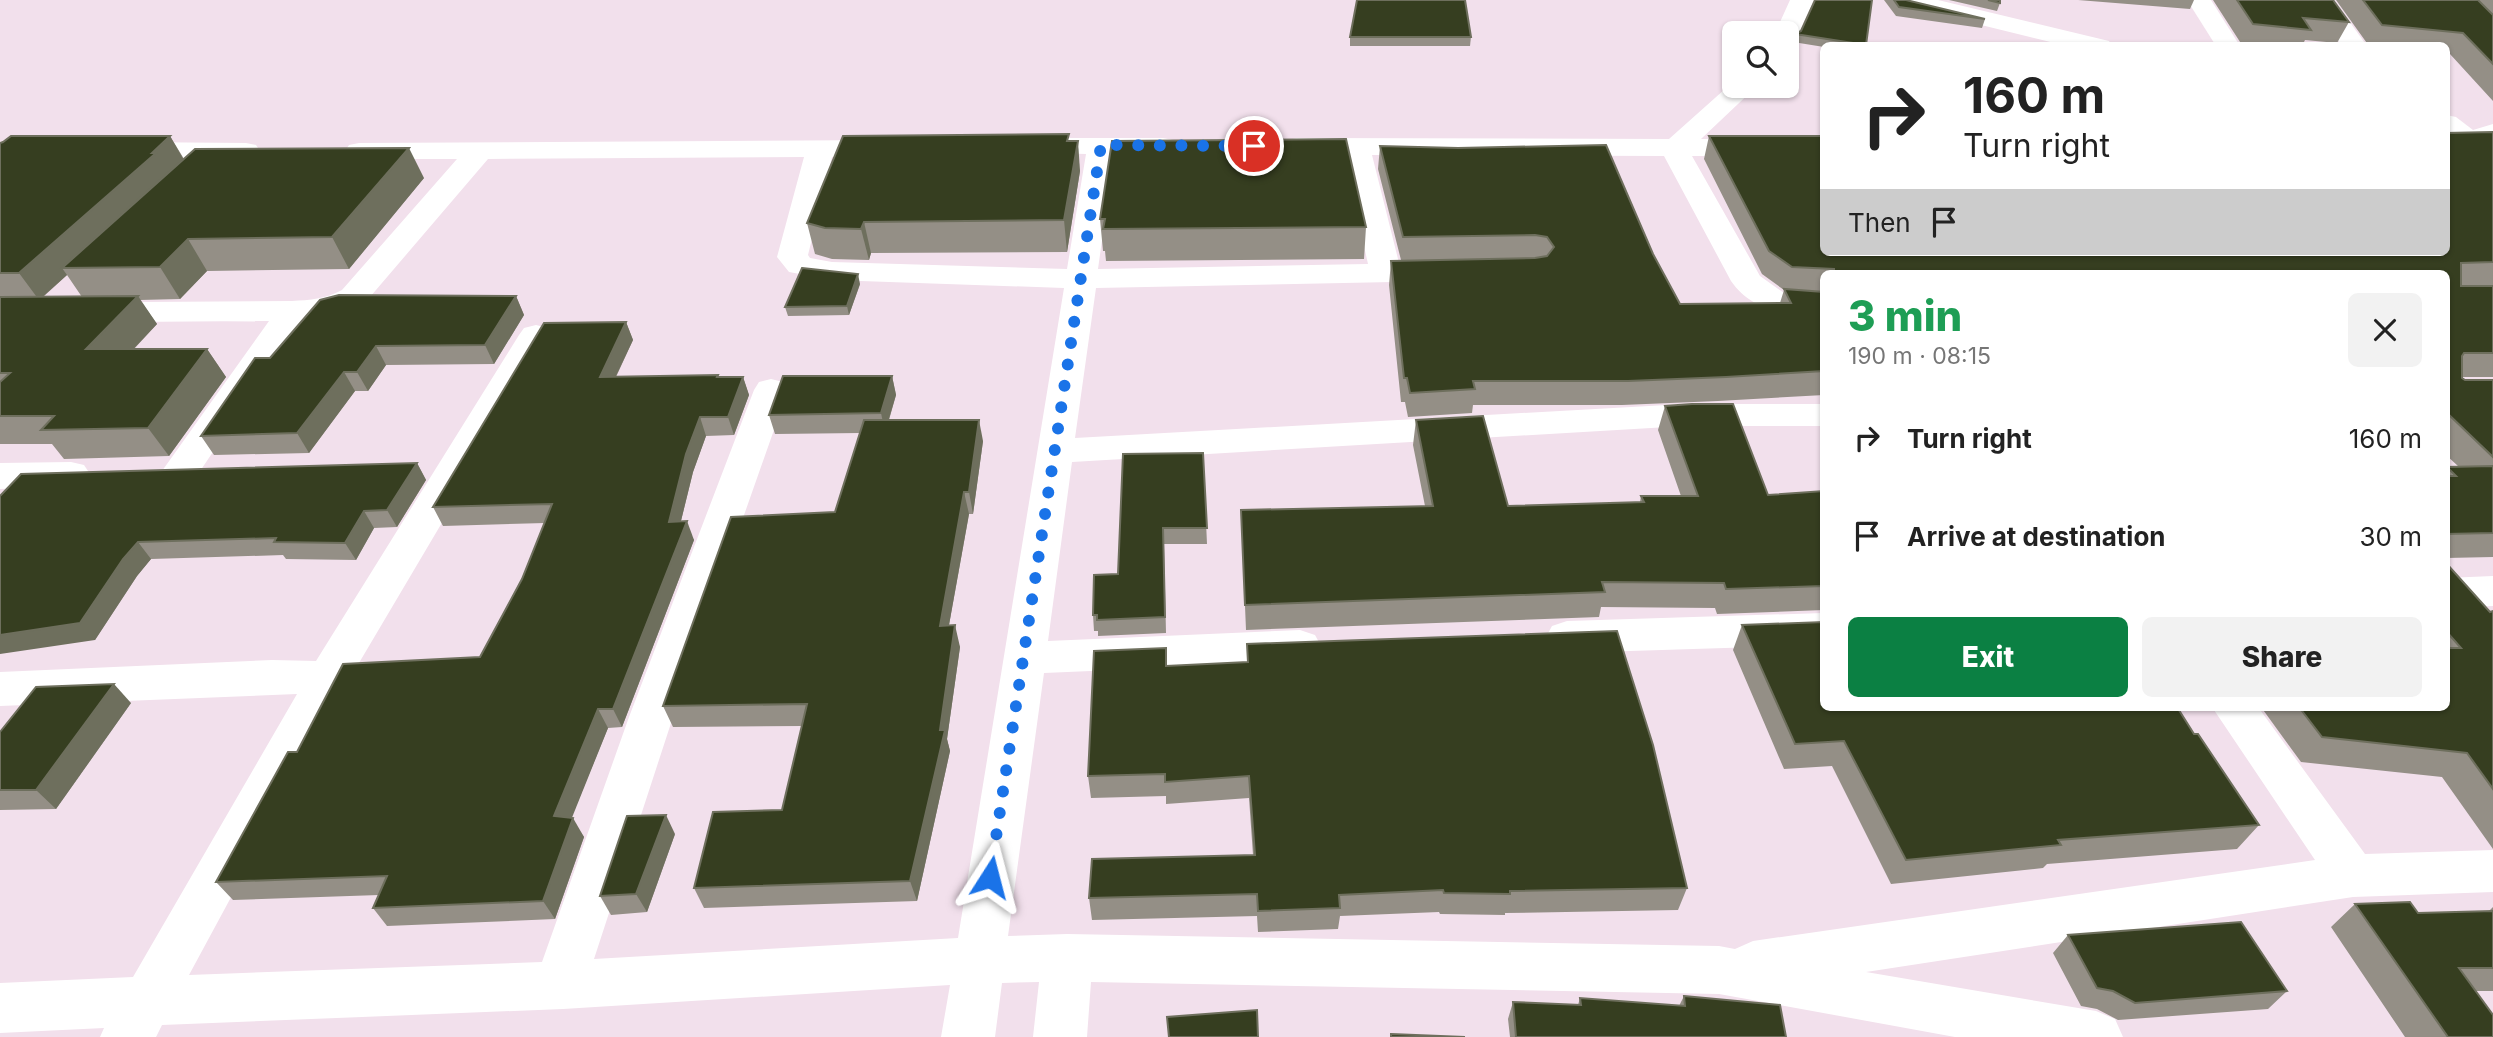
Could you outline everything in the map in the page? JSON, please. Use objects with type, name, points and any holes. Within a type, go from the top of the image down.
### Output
[{"type":"street","points":[[1793,21],[1802,0]]},
{"type":"street","points":[[1908,0],[2083,42]]},
{"type":"street","points":[[2199,0],[2225,42]]},
{"type":"street","points":[[2322,0],[2352,42]]},
{"type":"street","points":[[1675,149],[1731,98]]},
{"type":"street","points":[[2450,125],[2493,155]]},
{"type":"street","points":[[968,1037],[977,960],[1054,451],[1083,279],[1101,145]]},
{"type":"street","points":[[1008,147],[1195,146]]},
{"type":"street","points":[[1276,146],[1820,148]]},
{"type":"street","points":[[1356,147],[1386,273]]},
{"type":"street","points":[[332,151],[914,148]]},
{"type":"street","points":[[1675,149],[1756,292],[1770,301],[1820,304]]},
{"type":"street","points":[[99,150],[278,151]]},
{"type":"street","points":[[0,313],[328,309],[353,297],[481,150]]},
{"type":"street","points":[[820,150],[792,257],[800,265],[832,271],[1083,279],[1465,271]]},
{"type":"street","points":[[195,178],[224,151]]},
{"type":"street","points":[[48,313],[77,286]]},
{"type":"street","points":[[222,470],[167,471],[292,311]]},
{"type":"street","points":[[137,1018],[328,678],[536,335]]},
{"type":"street","points":[[560,985],[651,717],[771,390]]},
{"type":"street","points":[[1054,451],[1685,415],[1820,415]]},
{"type":"street","points":[[416,465],[458,464]]},
{"type":"street","points":[[0,476],[111,473]]},
{"type":"street","points":[[2450,593],[2493,591]]},
{"type":"street","points":[[1531,638],[1820,629]]},
{"type":"street","points":[[1024,658],[1337,644]]},
{"type":"street","points":[[0,689],[272,677],[328,678]]},
{"type":"street","points":[[2237,711],[2353,876]]},
{"type":"street","points":[[1719,970],[2353,876],[2493,871]]},
{"type":"street","points":[[1060,1037],[1067,958]]},
{"type":"street","points":[[0,1008],[137,1018],[560,985],[977,960],[1067,958],[1719,970],[2096,1037]]},
{"type":"building","points":[[1357,0],[1465,0],[1471,37],[1350,37]]},
{"type":"building","points":[[1815,0],[1872,0],[1866,42],[1847,42],[1799,35]]},
{"type":"building","points":[[1894,0],[1906,0],[1985,19],[1899,7]]},
{"type":"building","points":[[2237,0],[2333,0],[2349,22],[2303,18],[2311,30],[2253,24]]},
{"type":"building","points":[[2363,0],[2478,0],[2493,15],[2493,64],[2463,33],[2382,25]]},
{"type":"building","points":[[2493,132],[2493,262],[2461,263],[2461,286],[2493,286],[2493,353],[2464,353],[2462,378],[2493,380],[2493,457],[2450,416],[2450,270],[1834,270],[1792,267],[1769,251],[1709,136],[1820,136],[1820,256],[2450,256],[2450,133]]},
{"type":"building","points":[[1069,134],[1067,141],[1078,141],[1064,220],[864,222],[861,229],[825,228],[807,223],[843,136]]},
{"type":"building","points":[[11,136],[170,136],[152,153],[156,153],[19,273],[0,273],[0,143]]},
{"type":"building","points":[[1346,139],[1366,227],[1103,229],[1105,219],[1100,219],[1112,141]]},
{"type":"building","points":[[1606,145],[1653,254],[1680,304],[1791,303],[1784,289],[1820,292],[1820,371],[1628,381],[1473,381],[1475,389],[1410,393],[1407,378],[1404,378],[1391,261],[1535,258],[1547,256],[1554,247],[1547,237],[1535,235],[1403,237],[1380,146],[1458,148]]},
{"type":"building","points":[[409,148],[332,237],[188,239],[160,267],[62,268],[195,149]]},
{"type":"building","points":[[802,268],[858,274],[847,306],[785,307]]},
{"type":"building","points":[[339,295],[516,296],[485,345],[376,346],[357,372],[344,372],[297,433],[201,436],[255,358],[270,358],[320,300]]},
{"type":"building","points":[[138,296],[86,349],[207,349],[148,428],[41,430],[54,416],[0,416],[0,382],[10,373],[0,373],[0,297]]},
{"type":"building","points":[[626,322],[600,377],[743,377],[728,417],[700,417],[686,454],[669,522],[687,521],[613,709],[598,709],[554,816],[573,818],[543,901],[373,908],[387,876],[216,882],[288,752],[297,752],[343,664],[480,657],[522,579],[552,504],[433,507],[544,323]]},
{"type":"building","points":[[783,376],[892,376],[881,413],[769,415]]},
{"type":"building","points":[[1733,404],[1768,495],[1820,491],[1820,586],[1726,589],[1724,583],[1602,582],[1605,592],[1245,605],[1241,510],[1433,506],[1416,420],[1483,416],[1508,506],[1644,502],[1641,496],[1698,496],[1665,406]]},
{"type":"building","points":[[864,420],[979,420],[969,492],[964,492],[940,626],[955,625],[940,730],[945,730],[910,881],[694,888],[713,812],[782,810],[807,704],[663,706],[731,517],[835,512]]},
{"type":"building","points":[[1203,453],[1207,528],[1163,528],[1165,617],[1097,620],[1097,615],[1093,615],[1094,575],[1118,574],[1123,454]]},
{"type":"building","points":[[417,463],[387,510],[364,511],[345,543],[274,542],[276,538],[138,542],[123,559],[80,623],[0,635],[0,496],[21,474]]},
{"type":"building","points":[[2493,466],[2493,533],[2450,534],[2450,476],[2456,476],[2450,467]]},
{"type":"building","points":[[2450,567],[2490,612],[2493,611],[2493,789],[2467,753],[2322,737],[2302,711],[2450,711],[2450,648],[2461,648],[2450,636]]},
{"type":"building","points":[[1820,622],[1820,711],[2180,711],[2259,825],[2058,840],[2061,845],[1906,860],[1844,741],[1795,744],[1742,625]]},
{"type":"building","points":[[1617,631],[1653,745],[1687,888],[1510,891],[1510,894],[1444,893],[1443,890],[1339,895],[1340,908],[1258,911],[1257,894],[1089,898],[1092,859],[1255,855],[1249,776],[1165,782],[1165,774],[1088,776],[1094,651],[1166,648],[1166,666],[1248,662],[1247,644]]},
{"type":"building","points":[[114,684],[36,790],[0,790],[0,732],[36,687]]},
{"type":"building","points":[[666,815],[636,894],[600,896],[627,816]]},
{"type":"building","points":[[2410,902],[2418,913],[2493,911],[2493,968],[2459,968],[2493,1015],[2493,1037],[2448,1037],[2355,904]]},
{"type":"building","points":[[2241,922],[2287,991],[2135,1003],[2113,991],[2097,988],[2068,935]]},
{"type":"building","points":[[1684,996],[1780,1005],[1786,1037],[1516,1037],[1513,1002],[1581,1005],[1580,998],[1685,1006]]},
{"type":"building","points":[[1257,1010],[1258,1037],[1169,1037],[1167,1017]]},
{"type":"building","points":[[1391,1034],[1465,1037],[1391,1037]]},
{"type":"route","points":[[990,877],[1054,451],[1083,279],[1101,145],[1254,146]]}]
